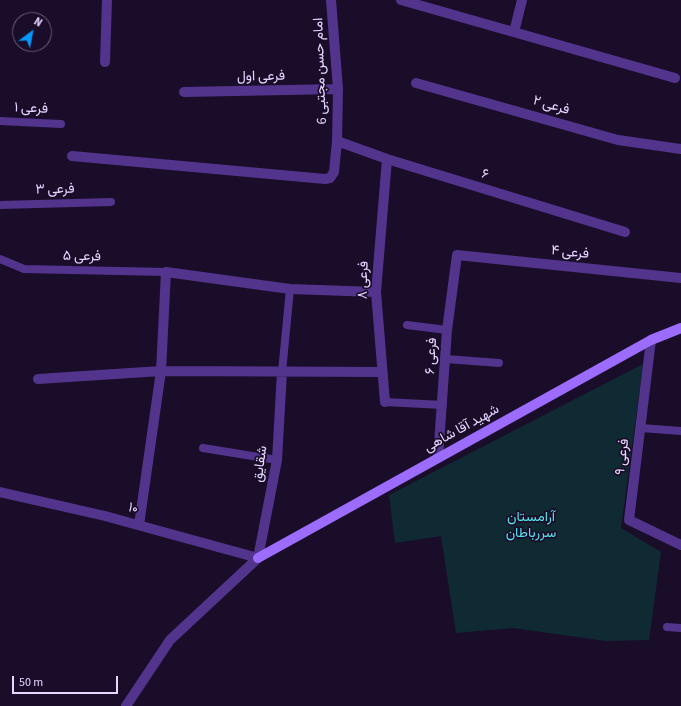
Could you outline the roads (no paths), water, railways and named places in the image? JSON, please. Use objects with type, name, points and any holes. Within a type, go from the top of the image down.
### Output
[{"type":"street","points":[[105,62],[107,0]]},
{"type":"street","name":"امام حسن مجتبی 6","points":[[72,156],[325,179],[330,178],[334,172],[337,141],[338,89],[331,0]]},
{"type":"street","points":[[401,0],[675,78]]},
{"type":"street","points":[[514,32],[522,0]]},
{"type":"street","name":"فرعی ۲","points":[[416,83],[618,140],[681,149]]},
{"type":"street","name":"فرعی اول","points":[[184,92],[338,89]]},
{"type":"street","name":"۶","points":[[337,141],[387,160],[625,232]]},
{"type":"street","name":"فرعی ۸","points":[[385,402],[376,292],[387,160]]},
{"type":"street","name":"فرعی ۴","points":[[457,255],[681,278]]},
{"type":"street","name":"فرعی ۶","points":[[438,458],[443,405],[447,330],[457,255]]},
{"type":"street","points":[[139,525],[161,371],[166,272],[290,289],[376,292]]},
{"type":"street","name":"شهید آقا شاهی","points":[[258,558],[651,340],[681,328]]},
{"type":"street","name":"فرعی ۹","points":[[651,340],[629,520],[681,545]]},
{"type":"street","points":[[38,379],[161,371],[382,372]]},
{"type":"street","name":"شقایق","points":[[258,558],[277,460],[282,372]]},
{"type":"street","name":"۱۰","points":[[0,492],[105,516],[258,558]]},
{"type":"street","points":[[126,706],[170,640],[258,558]]},
{"type":"lane","name":"فرعی ۱","points":[[0,121],[61,124]]},
{"type":"lane","name":"فرعی ۳","points":[[0,205],[111,202]]},
{"type":"lane","name":"فرعی ۵","points":[[0,259],[24,269],[166,272]]},
{"type":"lane","points":[[282,372],[290,289]]},
{"type":"lane","points":[[407,326],[447,330]]},
{"type":"lane","points":[[446,359],[499,363]]},
{"type":"lane","points":[[385,402],[443,405]]},
{"type":"lane","points":[[641,428],[681,431]]},
{"type":"lane","points":[[203,448],[277,460]]},
{"type":"lane","points":[[667,627],[681,628]]},
{"type":"park label","name":"آرامستان سررباطان","points":[[531,526]]}]
